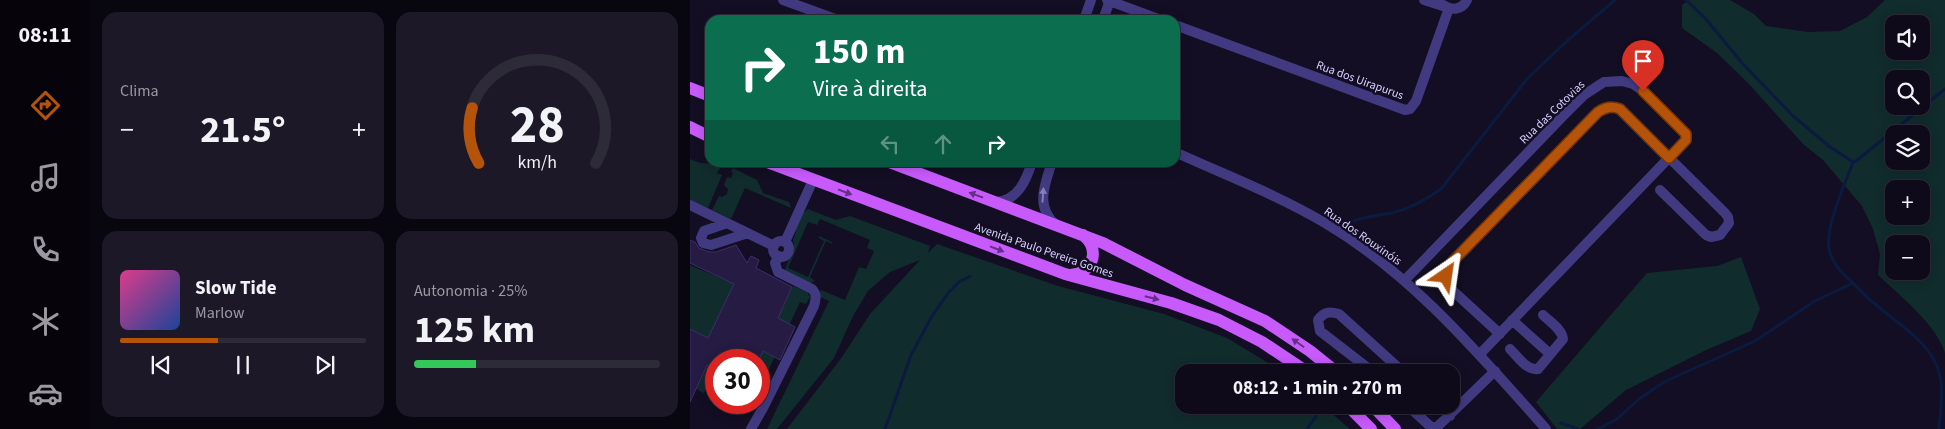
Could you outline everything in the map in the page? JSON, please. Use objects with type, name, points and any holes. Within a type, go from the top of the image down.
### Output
[{"type":"main road","points":[[690,88],[705,94]]},
{"type":"main road","points":[[690,127],[705,134]]},
{"type":"main road","name":"Avenida Paulo Pereira Gomes","points":[[780,167],[1065,274],[1171,303],[1219,320],[1262,342],[1295,364]]},
{"type":"main road","name":"Avenida Paulo Pereira Gomes","points":[[902,167],[1103,243],[1185,285],[1265,321],[1326,364]]},
{"type":"main road","points":[[1065,274],[1075,275],[1084,271],[1092,260],[1094,254],[1091,244],[1080,233]]},
{"type":"main road","points":[[1356,414],[1371,429]]},
{"type":"main road","points":[[1381,414],[1395,429]]},
{"type":"street","points":[[783,0],[824,15]]},
{"type":"street","points":[[1086,15],[1091,0]]},
{"type":"street","points":[[1104,15],[1109,0],[1148,15]]},
{"type":"street","points":[[1424,0],[1448,8],[1461,8],[1467,0]]},
{"type":"street","points":[[1439,0],[1448,8]]},
{"type":"street","name":"Rua dos Uirapurus","points":[[1180,27],[1405,110],[1410,109],[1416,101],[1448,8]]},
{"type":"street","name":"Rua das Cotovias","points":[[1405,280],[1584,96],[1604,82],[1622,81],[1633,84],[1643,91],[1684,132],[1686,140],[1480,354]]},
{"type":"street","points":[[1500,334],[1448,284],[1448,270],[1459,255],[1598,112],[1613,106],[1620,109],[1725,213],[1729,223],[1720,235],[1711,237],[1706,235],[1660,190]]},
{"type":"street","name":"Rua dos Rouxinóis","points":[[1180,154],[1290,204],[1359,245],[1405,280],[1480,354],[1546,429]]},
{"type":"street","points":[[996,202],[1006,200],[1019,191],[1030,167]]},
{"type":"street","points":[[1050,167],[1043,189],[1042,201],[1046,213],[1056,224]]},
{"type":"street","points":[[785,242],[813,180]]},
{"type":"street","points":[[690,205],[774,246]]},
{"type":"street","points":[[727,223],[704,231],[701,238],[703,243],[711,246],[748,233]]},
{"type":"street","points":[[774,246],[780,241],[785,242],[789,247],[786,255],[778,256]]},
{"type":"street","points":[[774,246],[775,253],[778,256]]},
{"type":"street","points":[[751,429],[816,299],[816,293],[812,289],[778,272],[775,263],[778,256]]},
{"type":"street","points":[[1363,364],[1320,331],[1318,320],[1323,314],[1330,311],[1339,314],[1394,364]]},
{"type":"street","points":[[1510,349],[1528,368],[1538,369],[1563,339],[1563,335],[1543,315]]},
{"type":"street","points":[[1512,320],[1550,354]]},
{"type":"street","points":[[1417,414],[1431,427],[1438,428],[1495,371]]},
{"type":"green space","points":[[1689,0],[1730,0],[1754,14],[1766,26],[1808,32],[1840,31],[1867,17],[1885,0],[1945,0],[1945,353],[1926,321],[1878,275],[1880,254],[1873,229],[1862,206],[1823,160],[1803,144],[1748,83],[1717,53],[1682,28],[1682,5]]},
{"type":"green space","points":[[690,159],[705,163],[705,167],[721,167],[717,173],[722,175],[708,208],[690,200]]},
{"type":"green space","points":[[733,168],[757,180],[763,193],[789,202],[791,208],[745,188],[731,219],[712,210],[719,196],[722,197],[727,194],[728,189],[724,185],[727,177],[731,178]]},
{"type":"green space","points":[[808,209],[836,220],[850,216],[930,246],[928,253],[937,244],[1058,286],[1164,314],[1227,338],[1270,364],[1175,364],[1175,414],[1332,414],[1350,429],[787,429],[842,357],[870,314],[920,260],[890,272],[868,291],[853,316],[834,358],[777,429],[767,429],[829,301],[820,297],[821,290],[845,300],[859,267],[866,269],[874,251],[867,248],[870,240],[820,219],[817,225],[808,222],[788,268],[808,277],[824,241],[819,236],[832,242],[832,244],[826,241],[810,277],[815,281],[810,283],[785,270],[794,244],[793,240],[799,219]]},
{"type":"green space","points":[[1741,257],[1760,309],[1751,331],[1706,350],[1626,390],[1580,429],[1557,429],[1536,402],[1647,273],[1717,266]]},
{"type":"green space","points":[[690,265],[734,284],[708,338],[690,329]]},
{"type":"green space","points":[[793,286],[807,292],[810,297],[806,304],[800,302],[787,330],[775,325]]},
{"type":"green space","points":[[766,344],[778,350],[770,367],[770,349],[764,349]]},
{"type":"green space","points":[[705,369],[704,393],[696,389]]},
{"type":"building","points":[[690,240],[695,242],[699,248],[709,252],[716,252],[736,245],[747,263],[751,256],[759,260],[756,268],[792,287],[778,318],[795,327],[780,360],[770,355],[770,349],[705,349],[705,369],[690,402],[690,329],[708,338],[734,284],[690,263]]},
{"type":"waterway","points":[[1350,222],[1405,209],[1441,189],[1527,79],[1568,40],[1615,0]]},
{"type":"waterway","points":[[1686,0],[1705,18],[1743,64],[1792,115],[1830,147],[1853,162]]},
{"type":"waterway","points":[[1939,429],[1942,396],[1941,382],[1931,354],[1923,344],[1869,299],[1842,272],[1830,254],[1829,240],[1836,205],[1853,162],[1945,89]]},
{"type":"waterway","points":[[885,429],[911,355],[932,316],[949,292],[959,282],[970,276]]},
{"type":"waterway","points":[[1598,429],[1617,419],[1639,399],[1664,382],[1755,341],[1815,301],[1853,283]]},
{"type":"waterway","points":[[1307,429],[1316,416]]},
{"type":"waterway","points":[[1561,423],[1578,429]]},
{"type":"route","points":[[1446,276],[1452,262],[1598,112],[1605,108],[1613,106],[1620,109],[1669,158],[1686,140],[1686,134],[1643,91]]}]
